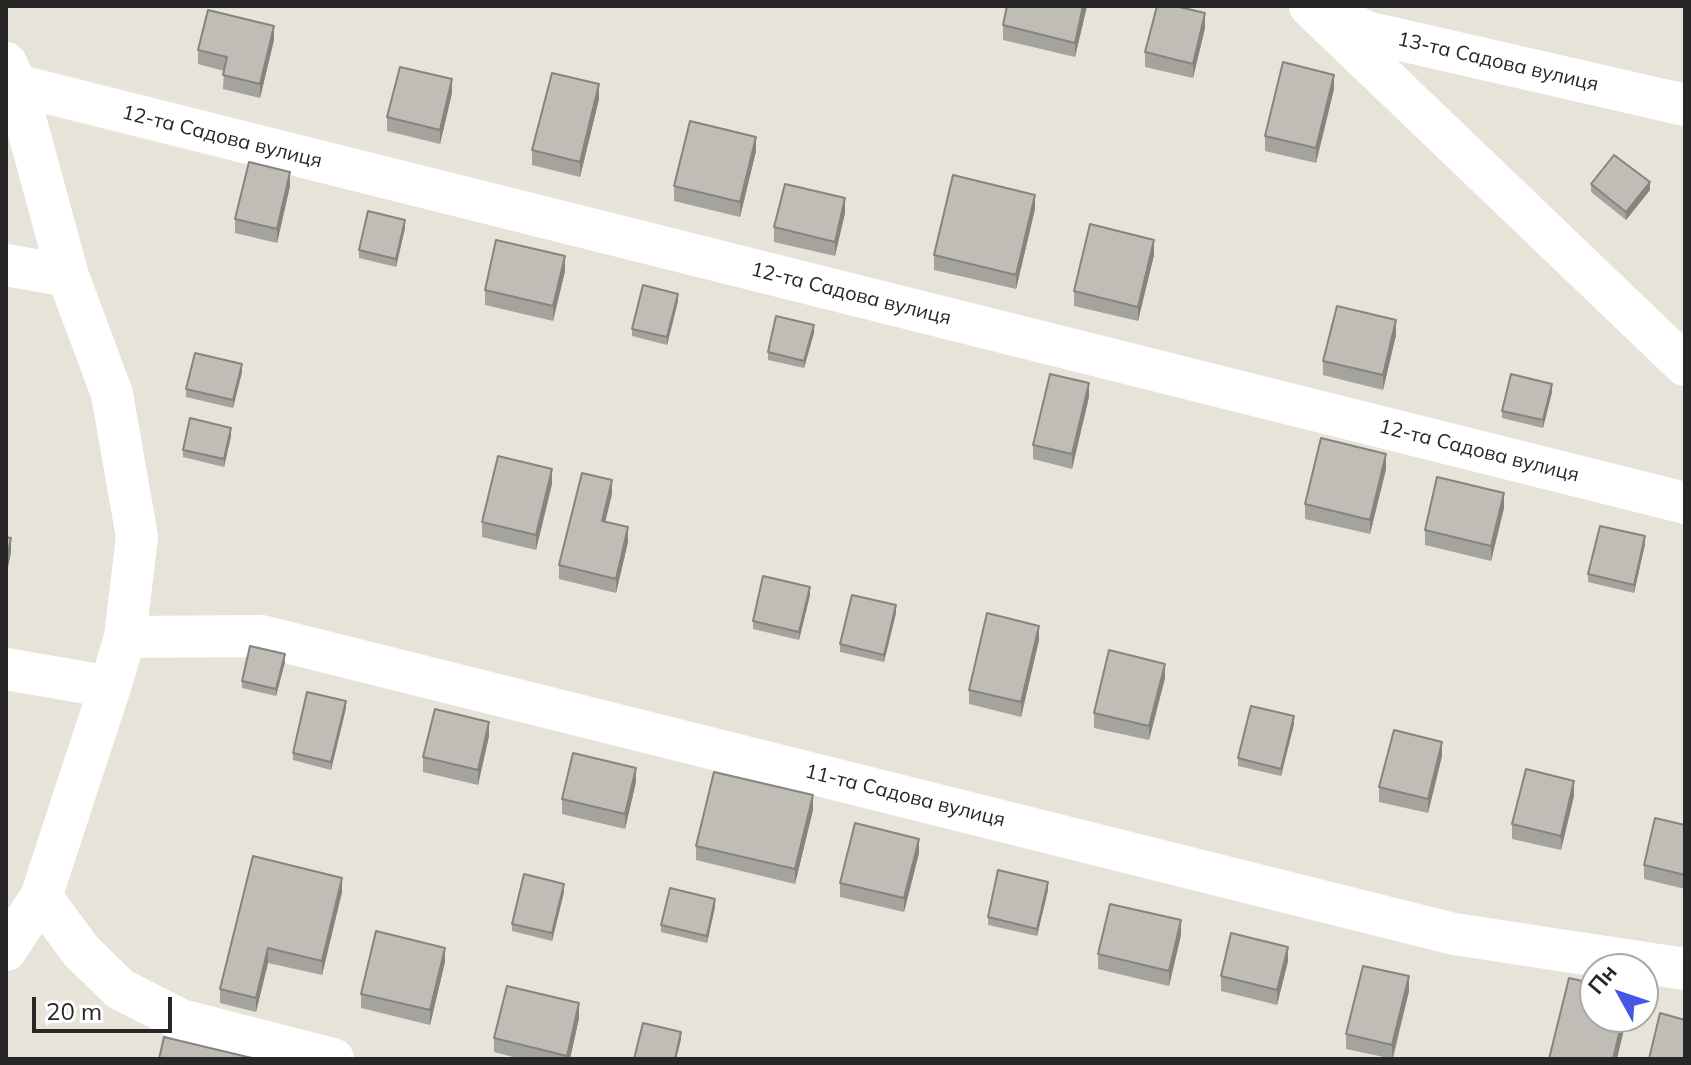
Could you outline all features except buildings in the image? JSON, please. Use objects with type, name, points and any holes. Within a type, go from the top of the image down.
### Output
[{"type":"street","name":"13-та Садова вулиця","points":[[1312,6],[1685,105]]},
{"type":"street","points":[[1312,6],[1685,365]]},
{"type":"street","points":[[6,950],[41,897],[110,687],[125,637],[137,537],[112,394],[68,276],[11,74]]},
{"type":"street","name":"12-та Садова вулиця","points":[[11,74],[1685,503]]},
{"type":"street","points":[[6,265],[68,276]]},
{"type":"street","name":"11-та Садова вулиця","points":[[125,637],[262,636],[1454,934],[1685,969]]},
{"type":"street","points":[[6,669],[110,687]]},
{"type":"street","points":[[41,897],[81,951],[120,989],[181,1020],[333,1059]]}]
